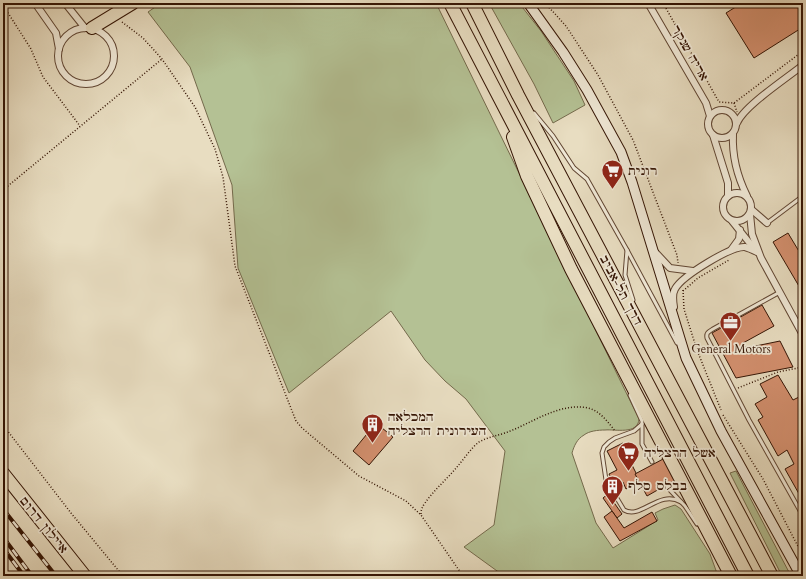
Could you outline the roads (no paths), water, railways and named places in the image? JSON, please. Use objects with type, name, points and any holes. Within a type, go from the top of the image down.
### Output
[{"type":"highway","points":[[89,28],[133,3]]},
{"type":"highway","points":[[450,3],[495,89],[527,176],[598,324],[731,576]]},
{"type":"highway","name":"דרך תל-אביב","points":[[472,3],[518,95],[652,351],[772,576]]},
{"type":"highway","name":"דרך תל-אביב","points":[[495,89],[748,576]]},
{"type":"highway","name":"איילון דרום","points":[[3,473],[85,576]]},
{"type":"main road","points":[[528,3],[563,52],[587,90],[621,152],[652,245],[686,358],[721,432],[801,576]]},
{"type":"street","points":[[35,3],[56,33],[59,48],[59,65],[63,73],[69,79],[76,83],[85,85],[93,84],[100,81],[112,68],[115,52],[110,40],[98,29],[79,28],[70,33],[63,40],[59,48]]},
{"type":"street","points":[[65,3],[89,28]]},
{"type":"street","name":"אריה שנקר","points":[[648,3],[706,103],[710,116]]},
{"type":"street","points":[[761,258],[752,234],[751,202],[741,184],[732,146],[733,134],[739,118],[753,104],[803,65]]},
{"type":"street","points":[[737,123],[734,116],[724,110],[717,110],[708,120],[708,128],[713,135],[728,183],[728,196],[724,203],[725,216],[740,230],[761,258],[780,292],[801,324],[803,335]]},
{"type":"street","points":[[713,135],[717,138],[725,138],[733,134]]},
{"type":"street","points":[[728,196],[736,193],[747,196]]},
{"type":"street","points":[[751,212],[767,223]]},
{"type":"street","points":[[732,221],[736,222],[744,220],[751,212]]},
{"type":"street","points":[[731,250],[739,239],[740,230]]},
{"type":"street","points":[[652,245],[660,258],[670,268],[693,271]]},
{"type":"street","points":[[675,324],[673,297],[675,289],[693,271],[731,250],[744,247],[757,252]]},
{"type":"lane","points":[[518,95],[553,136],[574,168],[587,179],[686,358]]},
{"type":"lane","points":[[767,223],[803,196]]},
{"type":"lane","points":[[627,250],[625,275],[634,303]]},
{"type":"lane","points":[[780,292],[713,329],[706,335],[749,420],[803,516]]},
{"type":"lane","points":[[637,310],[652,351]]},
{"type":"lane","points":[[598,324],[620,372]]},
{"type":"lane","points":[[629,392],[642,421],[642,444],[652,462]]},
{"type":"lane","points":[[642,424],[634,431],[608,442],[604,447],[602,453],[606,480],[624,510],[629,512],[635,512],[661,500],[670,498],[676,498],[682,502]]},
{"type":"lane","points":[[667,487],[682,502],[701,528]]},
{"type":"lane","points":[[705,534],[720,557]]},
{"type":"railway","points":[[3,509],[56,576]]},
{"type":"railway","points":[[3,537],[32,576]]},
{"type":"railway","points":[[3,548],[24,576]]},
{"type":"place","name":"רונית","points":[[613,190]]},
{"type":"place","name":"General Motors","points":[[731,342]]},
{"type":"place","name":"המכלאה העירונית הרצליה","points":[[373,444]]},
{"type":"place","name":"אשל הרצליה","points":[[628,472]]},
{"type":"place","name":"בבלס סלף","points":[[613,506]]}]
